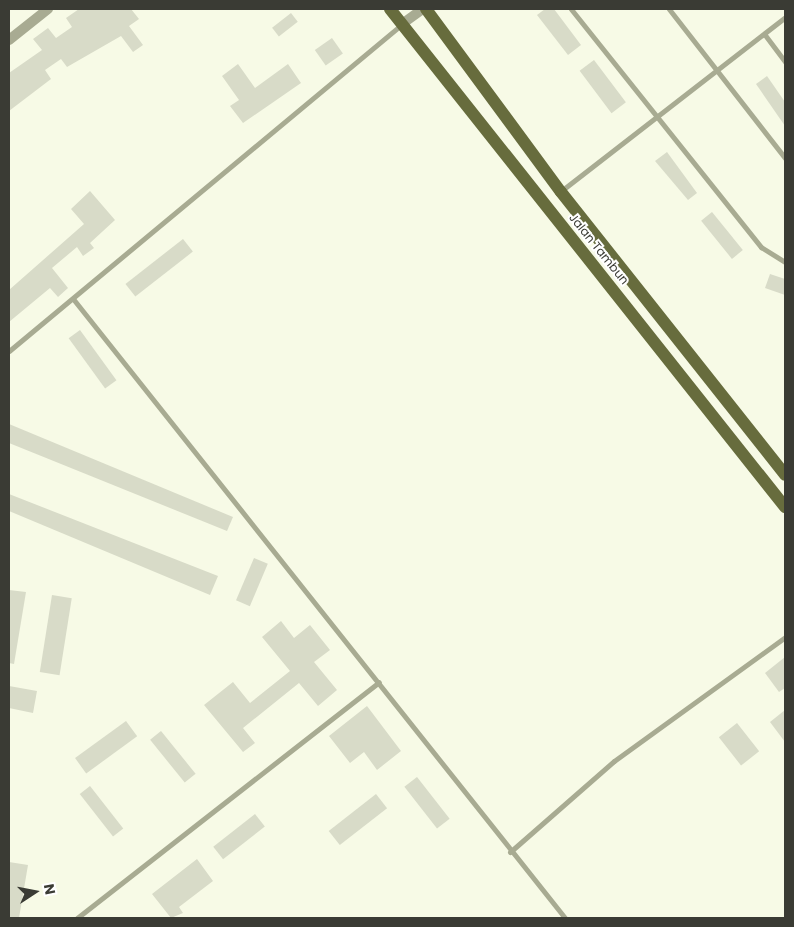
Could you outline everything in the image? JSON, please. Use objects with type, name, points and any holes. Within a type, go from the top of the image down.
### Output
[{"type":"main road","name":"Jalan Tambun","points":[[390,9],[785,507]]},
{"type":"main road","name":"Jalan Tambun","points":[[424,9],[560,192],[785,475]]},
{"type":"street","points":[[9,40],[48,9]]},
{"type":"street","points":[[402,24],[424,9]]},
{"type":"lane","points":[[571,9],[761,247],[785,262]]},
{"type":"lane","points":[[669,9],[785,158]]},
{"type":"lane","points":[[560,192],[715,70],[765,35],[785,17]]},
{"type":"lane","points":[[9,351],[74,300],[402,24]]},
{"type":"lane","points":[[765,35],[785,62]]},
{"type":"lane","points":[[74,300],[379,682],[510,852],[565,918]]},
{"type":"lane","points":[[510,852],[614,761],[785,637]]},
{"type":"lane","points":[[77,918],[379,682]]},
{"type":"building","points":[[79,9],[131,9],[139,19],[129,26],[143,45],[133,52],[121,36],[67,67],[61,59],[45,70],[51,79],[9,111],[9,73],[42,50],[33,39],[48,28],[56,38],[72,27],[66,18]]},
{"type":"building","points":[[545,9],[554,9],[581,45],[568,55],[537,15]]},
{"type":"building","points":[[291,13],[298,22],[279,36],[272,28]]},
{"type":"building","points":[[332,38],[343,54],[326,66],[315,50]]},
{"type":"building","points":[[594,60],[626,102],[612,113],[580,71]]},
{"type":"building","points":[[238,64],[255,88],[288,64],[301,83],[243,123],[230,106],[239,100],[222,76]]},
{"type":"building","points":[[767,76],[785,102],[785,126],[756,84]]},
{"type":"building","points":[[667,152],[697,193],[688,200],[655,161]]},
{"type":"building","points":[[90,191],[115,220],[90,243],[94,248],[83,256],[77,247],[52,268],[68,288],[58,297],[50,288],[9,322],[9,290],[84,224],[71,209]]},
{"type":"building","points":[[712,212],[743,250],[732,259],[701,221]]},
{"type":"building","points":[[183,239],[193,252],[135,297],[125,284]]},
{"type":"building","points":[[770,274],[785,279],[785,295],[765,288]]},
{"type":"building","points":[[80,330],[116,380],[105,388],[69,338]]},
{"type":"building","points":[[9,424],[233,517],[227,531],[9,443]]},
{"type":"building","points":[[9,494],[218,576],[210,595],[9,511]]},
{"type":"building","points":[[254,558],[268,564],[250,606],[236,600]]},
{"type":"building","points":[[9,590],[26,592],[14,664],[9,663]]},
{"type":"building","points":[[52,595],[72,598],[60,675],[40,672]]},
{"type":"building","points":[[281,621],[294,638],[310,625],[330,650],[314,662],[337,690],[318,706],[299,683],[243,728],[255,743],[243,752],[204,705],[233,682],[250,703],[290,671],[262,637]]},
{"type":"building","points":[[785,657],[785,688],[779,692],[765,673]]},
{"type":"building","points":[[9,686],[37,691],[33,713],[9,708]]},
{"type":"building","points":[[367,706],[401,751],[377,770],[364,752],[350,763],[329,736]]},
{"type":"building","points":[[785,710],[785,742],[770,722]]},
{"type":"building","points":[[126,721],[137,736],[86,773],[75,758]]},
{"type":"building","points":[[737,723],[759,751],[741,766],[719,737]]},
{"type":"building","points":[[161,731],[196,774],[185,783],[150,740]]},
{"type":"building","points":[[417,777],[450,819],[437,829],[404,787]]},
{"type":"building","points":[[90,786],[123,829],[113,837],[80,794]]},
{"type":"building","points":[[376,794],[387,808],[340,845],[329,831]]},
{"type":"building","points":[[255,814],[265,827],[223,859],[213,847]]},
{"type":"building","points":[[197,859],[213,881],[179,907],[183,913],[171,918],[152,894]]},
{"type":"building","points":[[9,862],[28,865],[19,918],[9,918]]}]
